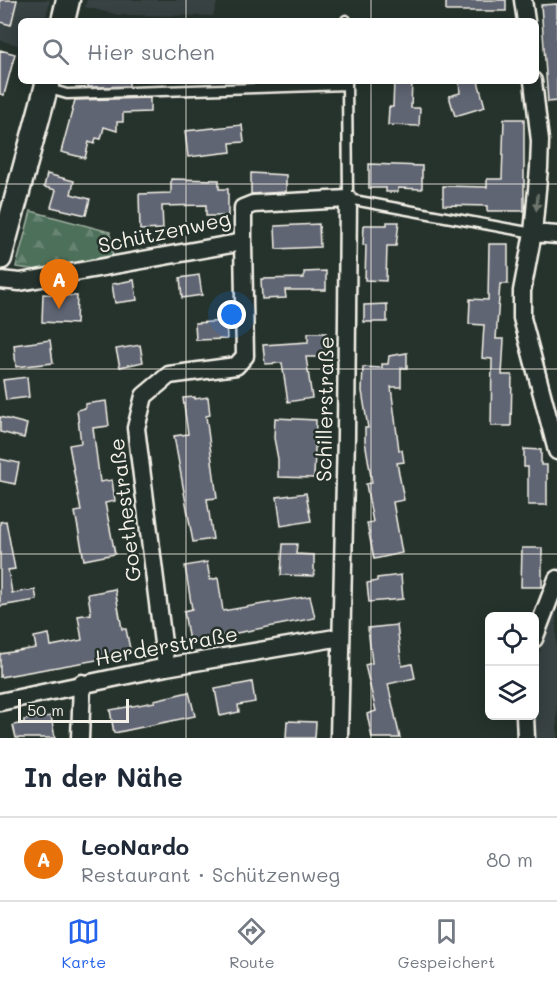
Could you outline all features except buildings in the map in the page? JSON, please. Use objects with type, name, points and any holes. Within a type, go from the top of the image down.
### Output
[{"type":"main road","points":[[64,18],[68,0]]},
{"type":"main road","points":[[0,258],[47,84]]},
{"type":"street","points":[[533,84],[540,141],[533,233],[522,291],[522,318],[557,451]]},
{"type":"street","name":"Schützenweg","points":[[0,280],[20,282],[243,242],[243,208],[253,204],[348,199]]},
{"type":"street","name":"Schillerstraße","points":[[339,738],[346,436],[348,199]]},
{"type":"street","name":"Schützenweg","points":[[533,233],[557,236]]},
{"type":"street","name":"Goethestraße","points":[[166,667],[136,428],[144,396],[169,375],[236,366],[245,356],[243,242]]},
{"type":"street","points":[[539,626],[557,579]]},
{"type":"street","name":"Herderstraße","points":[[0,702],[82,683],[341,637]]},
{"type":"street","points":[[80,738],[82,683]]},
{"type":"street","points":[[525,720],[526,738]]},
{"type":"lane","points":[[47,84],[67,94],[321,84]]},
{"type":"lane","name":"Schillerstraße","points":[[346,84],[348,199]]},
{"type":"lane","name":"Schützenweg","points":[[348,199],[533,233]]},
{"type":"shaded area","points":[[0,0],[50,0],[46,18],[18,18],[18,45],[0,40]]},
{"type":"shaded area","points":[[87,0],[218,0],[213,16],[119,15],[85,7]]},
{"type":"shaded area","points":[[556,607],[557,738],[536,738],[534,720],[539,720],[539,654]]},
{"type":"green space","points":[[31,211],[110,232],[113,258],[37,270],[16,267]]},
{"type":"place","name":"LeoNardo","points":[[59,309]]}]
